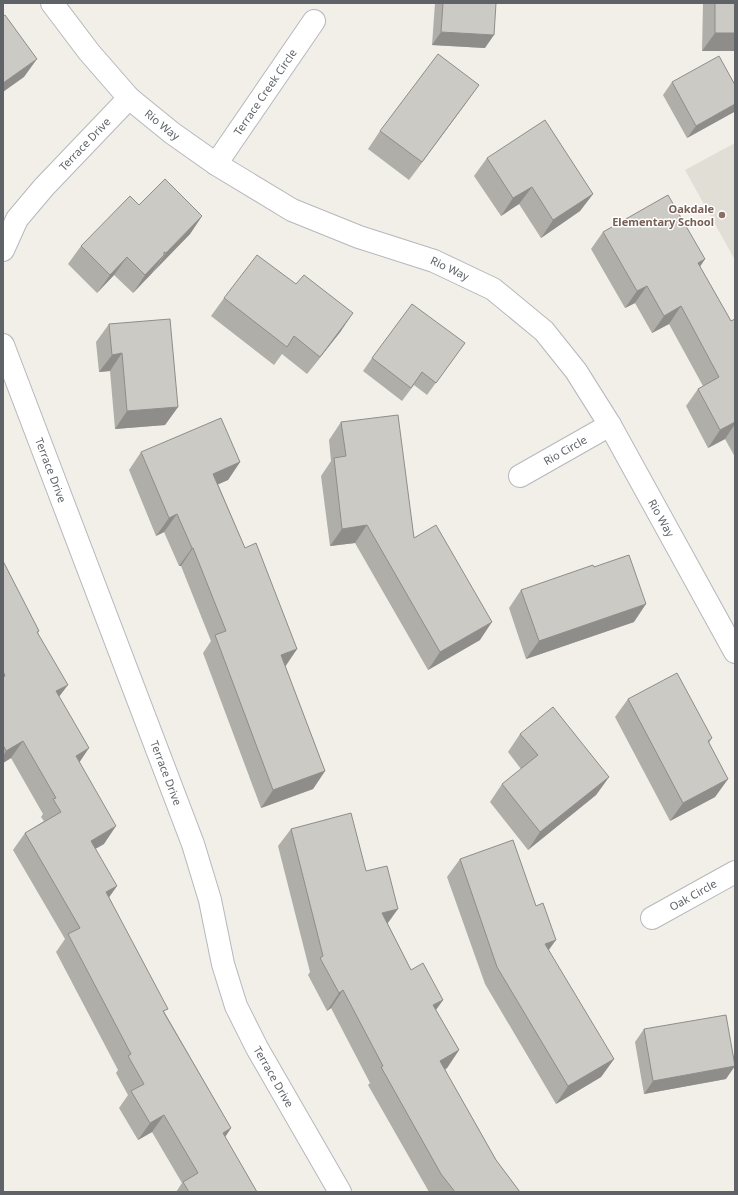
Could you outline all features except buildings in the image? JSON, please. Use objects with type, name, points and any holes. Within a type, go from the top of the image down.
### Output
[{"type":"street","name":"Rio Way","points":[[52,3],[89,52],[129,98],[172,133],[216,164],[292,210],[359,238],[434,261],[493,289],[544,331],[576,370],[610,425],[735,652]]},
{"type":"street","name":"Terrace Creek Circle","points":[[216,164],[314,21]]},
{"type":"street","name":"Terrace Drive","points":[[3,250],[17,219],[44,187],[129,98]]},
{"type":"street","name":"Terrace Drive","points":[[3,345],[193,844],[210,900],[223,964],[236,1006],[257,1048],[340,1192]]},
{"type":"street","name":"Rio Circle","points":[[520,476],[610,425]]},
{"type":"street","name":"Oak Circle","points":[[652,918],[735,872]]},
{"type":"shaded area","name":"Oakdale Elementary School","points":[[735,143],[735,260],[685,170]]},
{"type":"place","name":"Oakdale Elementary School","points":[[722,215]]}]
